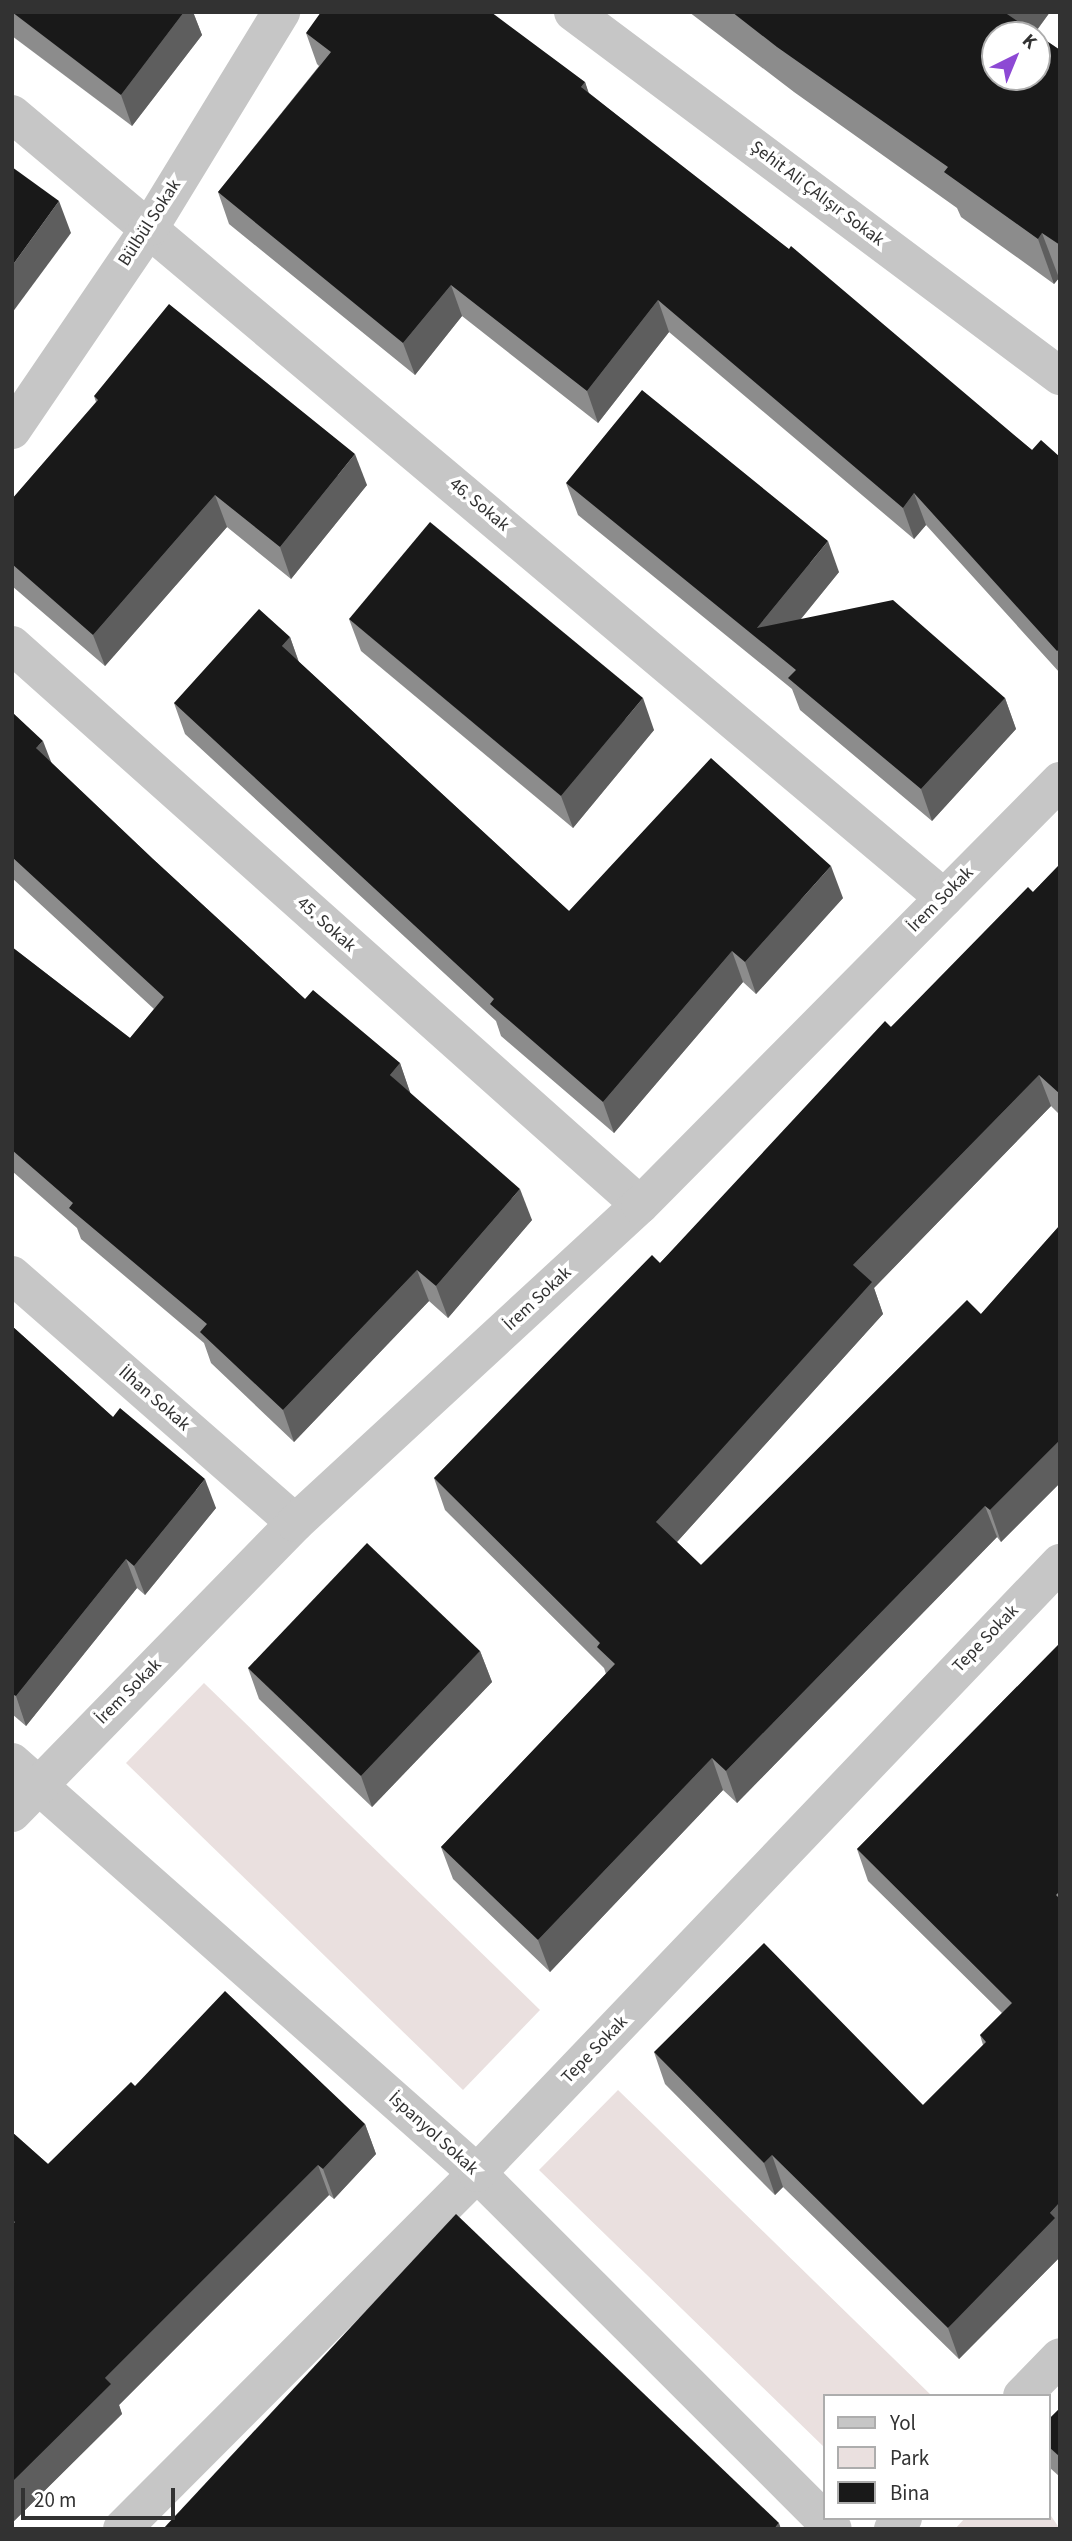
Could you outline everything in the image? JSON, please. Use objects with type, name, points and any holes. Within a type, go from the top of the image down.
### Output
[{"type":"street","name":"Bülbül Sokak","points":[[12,430],[150,227],[281,12]]},
{"type":"street","name":"Şehit Ali ÇAlışır Sokak","points":[[573,12],[1060,376]]},
{"type":"street","name":"46. Sokak","points":[[12,114],[150,227],[943,898]]},
{"type":"street","name":"45. Sokak","points":[[12,645],[640,1205]]},
{"type":"street","name":"İrem Sokak","points":[[12,1813],[26,1773],[640,1205],[1060,781]]},
{"type":"street","name":"İlhan Sokak","points":[[12,1275],[295,1523]]},
{"type":"street","name":"Tepe Sokak","points":[[122,2529],[477,2173],[1060,1563]]},
{"type":"street","name":"İspanyol Sokak","points":[[26,1773],[477,2173],[833,2529]]},
{"type":"street","points":[[1024,2394],[1060,2357]]},
{"type":"green space","points":[[204,1683],[540,2010],[463,2090],[126,1763]]},
{"type":"green space","points":[[618,2090],[930,2394],[824,2394],[824,2447],[539,2170]]},
{"type":"green space","points":[[1051,2516],[1060,2529],[955,2529],[963,2520],[1051,2520]]},
{"type":"building","points":[[12,12],[184,12],[121,95]]},
{"type":"building","points":[[321,12],[491,12],[585,82],[581,87],[789,249],[791,246],[1032,450],[1041,440],[1060,457],[1060,649],[1057,651],[914,493],[903,508],[658,300],[587,391],[451,285],[403,343],[218,192],[331,52],[306,33]]},
{"type":"building","points":[[732,12],[1004,12],[1017,21],[981,21],[981,91],[1051,91],[1051,44],[1060,50],[1060,245],[1042,233],[1038,239],[944,172],[948,167],[777,47]]},
{"type":"building","points":[[12,167],[59,201],[12,266]]},
{"type":"building","points":[[169,304],[355,454],[280,547],[215,495],[93,635],[12,564],[12,499],[98,400],[94,396]]},
{"type":"building","points":[[642,390],[828,541],[757,628],[893,600],[1005,698],[921,789],[788,678],[796,670],[566,483]]},
{"type":"building","points":[[430,522],[643,698],[561,796],[349,619]]},
{"type":"building","points":[[259,609],[290,637],[282,646],[569,911],[711,758],[831,866],[745,962],[732,951],[603,1102],[490,1004],[494,999],[174,703]]},
{"type":"building","points":[[12,712],[43,741],[36,748],[153,859],[305,999],[313,990],[400,1063],[390,1075],[520,1189],[436,1286],[417,1270],[283,1410],[200,1332],[207,1324],[69,1208],[73,1203],[12,1150],[12,947],[130,1038],[164,997],[12,857]]},
{"type":"building","points":[[1060,864],[1060,1094],[1039,1075],[853,1265],[872,1282],[656,1522],[701,1565],[967,1300],[981,1314],[1060,1225],[1060,1440],[990,1510],[985,1506],[726,1771],[712,1758],[538,1940],[441,1847],[615,1664],[597,1647],[600,1643],[434,1478],[652,1255],[660,1263],[885,1021],[891,1027],[1028,887],[1033,892]]},
{"type":"building","points":[[12,1326],[113,1417],[120,1408],[205,1479],[134,1566],[126,1559],[16,1696],[12,1694]]},
{"type":"building","points":[[367,1543],[480,1651],[361,1776],[248,1668]]},
{"type":"building","points":[[1060,1643],[1060,1891],[1056,1895],[1060,1899],[1060,2202],[1050,2213],[1055,2218],[948,2328],[772,2155],[764,2163],[654,2052],[764,1943],[923,2105],[986,2042],[980,2035],[1012,2003],[857,1849]]},
{"type":"building","points":[[225,1991],[365,2124],[323,2169],[318,2165],[105,2378],[111,2384],[12,2482],[12,2225],[15,2222],[12,2220],[12,2132],[48,2164],[131,2082],[135,2086]]},
{"type":"building","points":[[456,2214],[779,2523],[774,2529],[163,2529]]},
{"type":"building","points":[[1060,2408],[1060,2457],[1051,2449],[1051,2417]]}]
